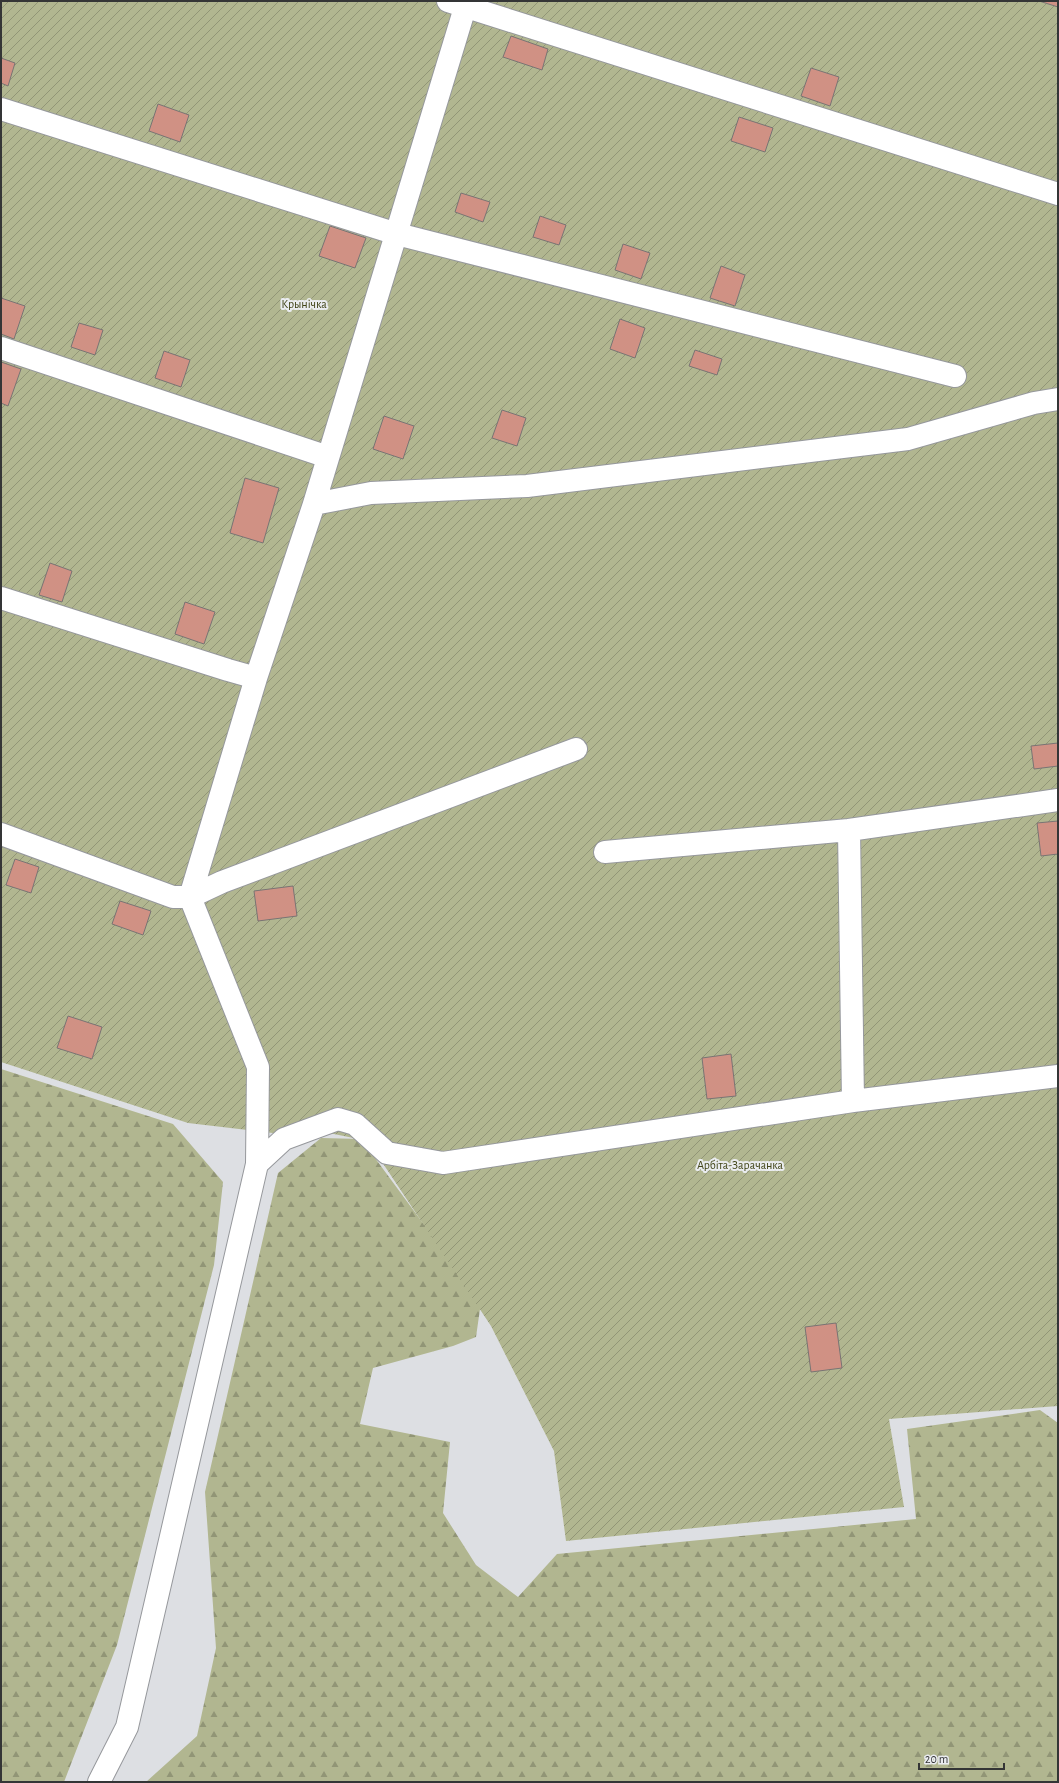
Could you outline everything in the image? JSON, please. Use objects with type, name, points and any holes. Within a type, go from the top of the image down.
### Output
[{"type":"street","points":[[99,1782],[127,1728],[257,1164],[258,1067],[190,898],[256,678],[314,504],[397,234],[460,3],[1058,194]]},
{"type":"street","points":[[1,109],[397,234],[955,376]]},
{"type":"street","points":[[1,348],[328,457]]},
{"type":"street","points":[[314,504],[371,493],[527,486],[908,439],[1034,403],[1058,399]]},
{"type":"street","points":[[1,598],[256,678]]},
{"type":"street","points":[[1,834],[173,897],[190,898],[222,882],[576,749]]},
{"type":"street","points":[[605,852],[850,830],[1058,800]]},
{"type":"street","points":[[850,830],[853,1101]]},
{"type":"street","points":[[257,1164],[284,1140],[338,1119],[355,1124],[387,1153],[443,1163],[853,1101],[1058,1076]]},
{"type":"green space","points":[[1,1],[1058,1],[1058,1406],[889,1419],[904,1507],[566,1541],[554,1451],[491,1326],[368,1141],[334,1134],[281,1134],[188,1123],[1,1062]]},
{"type":"green space","points":[[1,1069],[173,1124],[223,1182],[214,1265],[117,1645],[64,1782],[1,1782]]},
{"type":"green space","points":[[321,1138],[361,1139],[481,1302],[476,1337],[453,1346],[373,1368],[360,1424],[450,1442],[443,1513],[476,1565],[518,1597],[557,1554],[916,1519],[907,1429],[1040,1410],[1058,1423],[1058,1782],[146,1782],[197,1736],[216,1648],[205,1492],[278,1173]]},
{"type":"building","points":[[1039,1],[1058,1],[1058,7]]},
{"type":"building","points":[[511,36],[548,49],[542,70],[503,57]]},
{"type":"building","points":[[1,58],[15,63],[8,86],[1,83]]},
{"type":"building","points":[[811,68],[839,77],[830,106],[801,96]]},
{"type":"building","points":[[158,104],[189,115],[180,142],[149,131]]},
{"type":"building","points":[[739,117],[773,128],[765,152],[731,141]]},
{"type":"building","points":[[461,193],[490,202],[483,222],[455,212]]},
{"type":"building","points":[[540,216],[566,225],[559,245],[533,237]]},
{"type":"building","points":[[330,226],[366,238],[355,268],[319,256]]},
{"type":"building","points":[[623,244],[650,253],[641,279],[615,270]]},
{"type":"building","points":[[721,266],[745,275],[735,306],[710,298]]},
{"type":"building","points":[[1,298],[25,306],[14,339],[1,334]]},
{"type":"building","points":[[620,319],[645,328],[635,358],[610,349]]},
{"type":"building","points":[[79,323],[103,330],[95,355],[71,347]]},
{"type":"building","points":[[695,350],[722,359],[717,375],[689,366]]},
{"type":"building","points":[[164,351],[190,360],[181,387],[155,378]]},
{"type":"building","points":[[1,362],[21,369],[8,406],[1,403]]},
{"type":"building","points":[[502,410],[526,418],[517,446],[492,438]]},
{"type":"building","points":[[384,416],[414,426],[403,459],[373,449]]},
{"type":"building","points":[[245,478],[279,488],[263,543],[230,533]]},
{"type":"building","points":[[50,563],[72,571],[62,602],[39,595]]},
{"type":"building","points":[[185,602],[215,612],[204,644],[175,634]]},
{"type":"building","points":[[1058,743],[1058,766],[1034,769],[1031,746]]},
{"type":"building","points":[[1058,821],[1058,854],[1041,856],[1037,823]]},
{"type":"building","points":[[15,859],[39,867],[31,893],[6,885]]},
{"type":"building","points":[[293,886],[297,916],[258,921],[254,891]]},
{"type":"building","points":[[120,901],[151,911],[143,935],[112,924]]},
{"type":"building","points":[[68,1016],[102,1027],[92,1059],[57,1048]]},
{"type":"building","points":[[731,1054],[736,1096],[707,1099],[702,1058]]},
{"type":"building","points":[[836,1323],[842,1368],[811,1372],[805,1327]]},
{"type":"park label","name":"Крынічка","points":[[304,304]]},
{"type":"park label","name":"Арбіта-Зарачанка","points":[[740,1165]]}]
